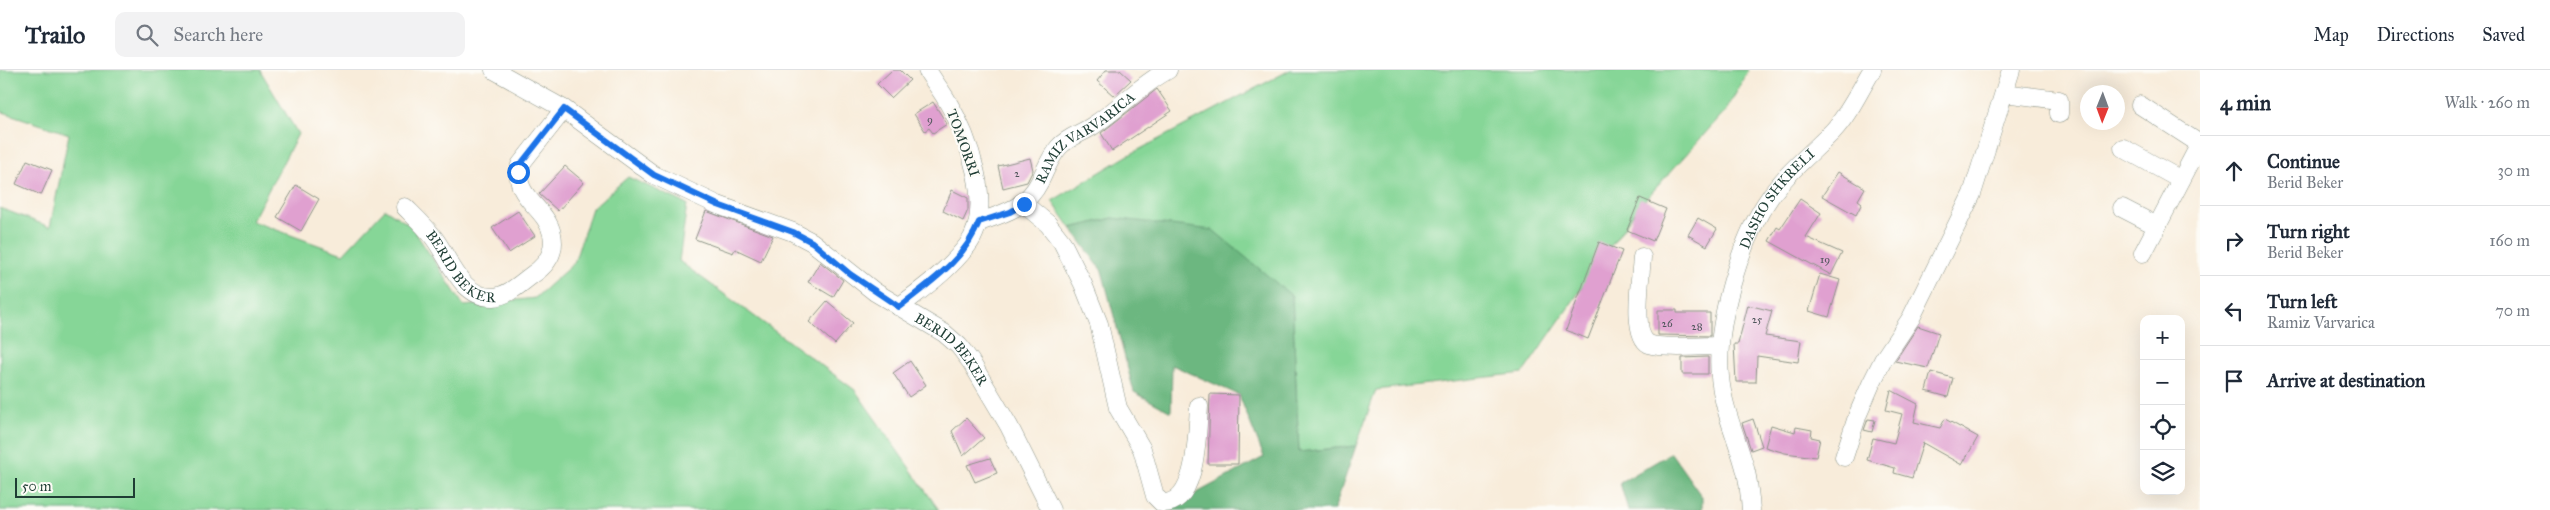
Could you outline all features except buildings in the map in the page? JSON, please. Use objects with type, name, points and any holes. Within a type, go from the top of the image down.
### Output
[{"type":"street","name":"BERID BEKER","points":[[494,70],[564,109],[654,175],[709,201],[793,232],[812,242],[850,274],[899,307],[944,333],[965,354],[1009,426],[1051,510]]},
{"type":"street","name":"TOMORRI","points":[[927,70],[946,100],[969,153],[978,191],[979,222]]},
{"type":"street","name":"RAMIZ VARVARICA","points":[[1024,204],[1033,194],[1049,160],[1059,147],[1094,125],[1142,78],[1168,70]]},
{"type":"street","name":"DASHO SHKRELI","points":[[1752,510],[1746,474],[1723,398],[1719,346],[1731,288],[1746,245],[1762,210],[1795,166],[1834,130],[1872,70]]},
{"type":"street","points":[[1844,457],[1858,414],[1871,384],[1911,318],[1972,194],[2011,70]]},
{"type":"street","points":[[2004,93],[2059,100],[2059,114]]},
{"type":"street","points":[[2140,105],[2200,144],[2143,253]]},
{"type":"street","name":"BERID BEKER","points":[[406,207],[435,238],[463,284],[483,296],[494,297],[506,293],[539,270],[549,260],[553,248],[549,224],[521,188],[518,172],[520,165],[564,109]]},
{"type":"street","points":[[2123,148],[2181,180]]},
{"type":"street","points":[[899,307],[952,264],[968,246],[979,222],[1010,212],[1024,204],[1048,224],[1062,242],[1083,284],[1099,324],[1118,408],[1142,449],[1156,496],[1162,503],[1171,504],[1182,496],[1189,483],[1199,406]]},
{"type":"street","points":[[2122,208],[2157,226]]},
{"type":"street","points":[[1642,257],[1638,315],[1641,336],[1644,340],[1656,346],[1719,346]]},
{"type":"green space","points":[[0,70],[260,70],[298,134],[252,221],[343,254],[385,209],[411,226],[464,306],[535,298],[574,263],[592,208],[628,177],[687,204],[679,261],[855,390],[939,510],[0,510],[0,208],[50,227],[69,134],[0,111]]},
{"type":"green space","points":[[1290,70],[1749,70],[1727,109],[1636,210],[1523,373],[1376,390],[1356,446],[1299,452],[1292,296],[1113,218],[1071,228],[1052,201],[1127,156]]},
{"type":"green space","points":[[1113,218],[1213,230],[1292,296],[1299,452],[1356,446],[1334,510],[1165,510],[1264,457],[1239,395],[1172,365],[1171,412],[1134,392],[1102,271],[1071,228]]},
{"type":"green space","points":[[1671,453],[1702,497],[1702,510],[1628,510],[1620,483]]},
{"type":"route","points":[[518,172],[520,165],[564,109],[654,175],[718,205],[793,232],[812,242],[874,292],[899,307],[952,264],[968,246],[979,222],[1010,212],[1024,204]]}]
